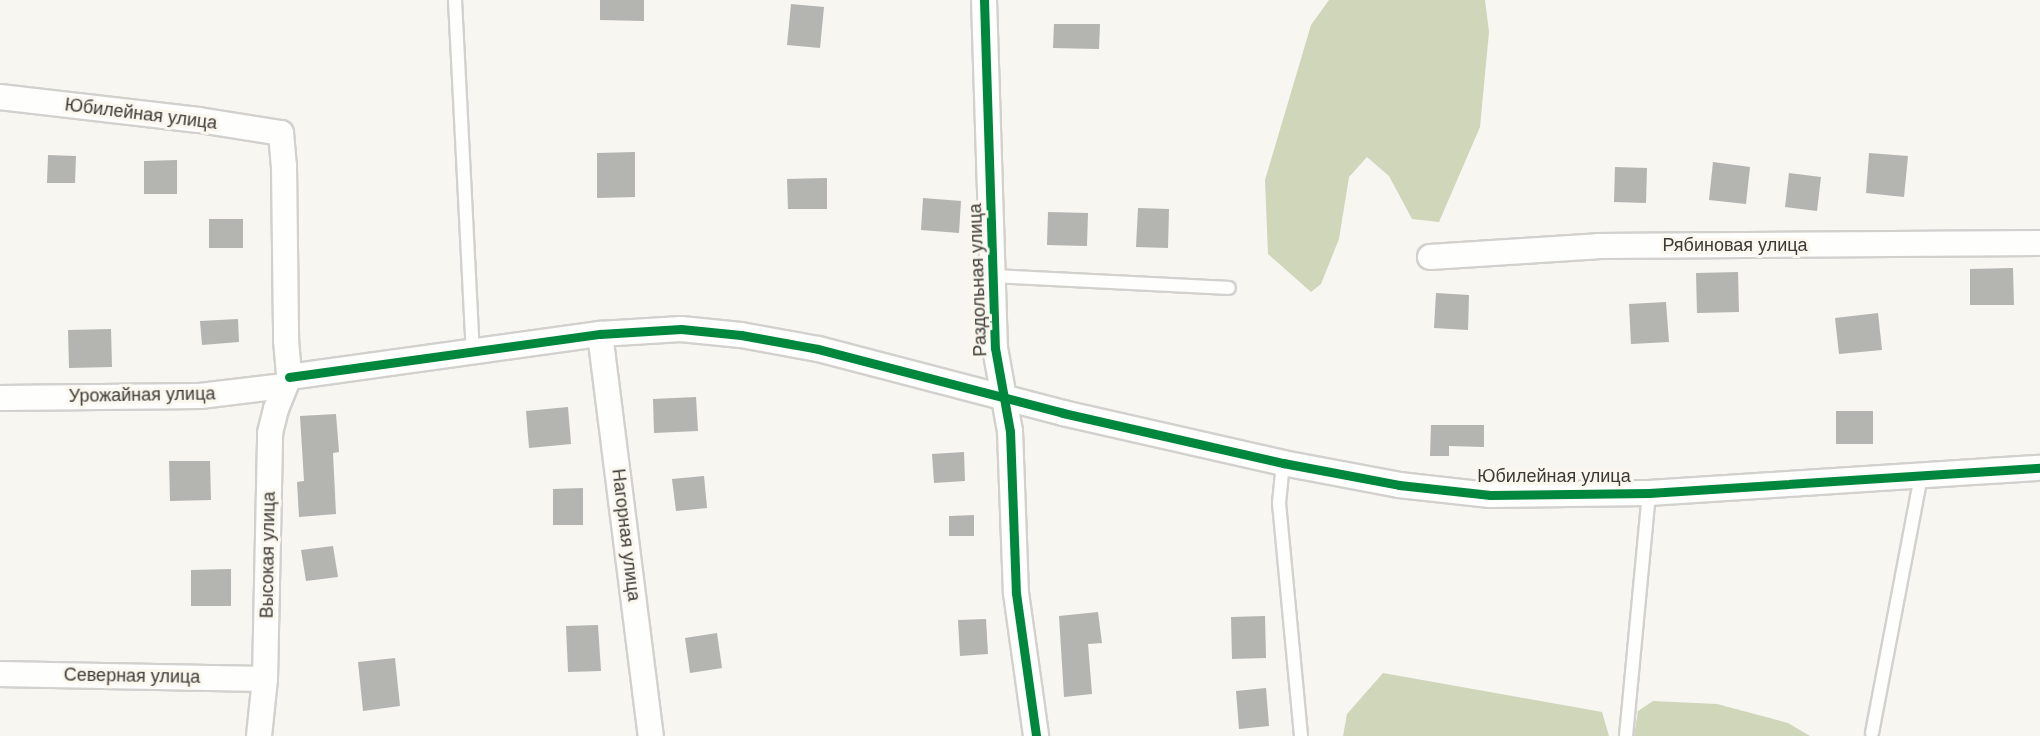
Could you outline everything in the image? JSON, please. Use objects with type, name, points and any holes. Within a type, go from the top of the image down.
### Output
[{"type":"street","name":"Раздольная улица","points":[[984,0],[995,348],[1010,431],[1016,593],[1036,736]]},
{"type":"street","name":"Юбилейная улица","points":[[0,97],[199,120],[281,133],[284,166],[287,382]]},
{"type":"street","name":"Рябиновая улица","points":[[1430,257],[1598,246],[2040,243]]},
{"type":"street","name":"Юбилейная улица","points":[[600,334],[681,328],[741,335],[818,349],[1064,414],[1283,463],[1400,485],[1490,495],[1649,493],[2040,468]]},
{"type":"street","name":"Урожайная улица","points":[[0,398],[200,396],[473,351],[600,334]]},
{"type":"street","name":"Нагорная улица","points":[[600,334],[651,736]]},
{"type":"street","name":"Высокая улица","points":[[259,736],[265,679],[270,433],[287,382]]},
{"type":"street","name":"Северная улица","points":[[0,674],[265,679]]},
{"type":"lane","points":[[455,0],[473,351]]},
{"type":"lane","points":[[994,276],[1229,288]]},
{"type":"lane","points":[[1283,463],[1279,503],[1301,736]]},
{"type":"lane","points":[[1872,733],[1921,476]]},
{"type":"lane","points":[[1626,736],[1649,493]]},
{"type":"green space","points":[[1329,0],[1485,0],[1489,32],[1480,127],[1439,222],[1412,219],[1389,176],[1367,157],[1349,177],[1339,239],[1321,284],[1311,292],[1268,254],[1265,180],[1311,25]]},
{"type":"green space","points":[[1383,673],[1602,712],[1609,736],[1343,736],[1347,714]]},
{"type":"green space","points":[[1653,701],[1717,704],[1788,723],[1810,736],[1634,736],[1638,711]]},
{"type":"building","points":[[600,0],[644,0],[644,21],[600,20]]},
{"type":"building","points":[[791,4],[824,7],[820,48],[787,45]]},
{"type":"building","points":[[1054,24],[1100,24],[1099,49],[1053,48]]},
{"type":"building","points":[[635,152],[635,197],[597,198],[597,153]]},
{"type":"building","points":[[1869,153],[1908,156],[1904,197],[1866,193]]},
{"type":"building","points":[[48,155],[76,156],[75,183],[47,183]]},
{"type":"building","points":[[177,160],[177,194],[144,194],[144,161]]},
{"type":"building","points":[[1713,162],[1750,167],[1746,204],[1709,200]]},
{"type":"building","points":[[1615,167],[1647,168],[1646,203],[1614,202]]},
{"type":"building","points":[[1789,173],[1821,177],[1817,211],[1785,207]]},
{"type":"building","points":[[827,178],[827,209],[788,209],[787,179]]},
{"type":"building","points":[[923,198],[961,201],[959,233],[921,230]]},
{"type":"building","points":[[1138,208],[1169,209],[1168,248],[1136,247]]},
{"type":"building","points":[[1048,212],[1088,213],[1087,246],[1047,245]]},
{"type":"building","points":[[209,219],[243,219],[243,248],[209,248]]},
{"type":"building","points":[[2013,268],[2014,305],[1970,305],[1970,269]]},
{"type":"building","points":[[1738,272],[1739,312],[1697,313],[1696,273]]},
{"type":"building","points":[[1436,293],[1469,295],[1468,330],[1434,328]]},
{"type":"building","points":[[1666,302],[1669,342],[1631,344],[1629,304]]},
{"type":"building","points":[[1878,313],[1882,350],[1839,354],[1835,318]]},
{"type":"building","points":[[238,319],[239,342],[202,345],[200,321]]},
{"type":"building","points":[[111,329],[112,367],[69,368],[68,330]]},
{"type":"building","points":[[696,397],[698,431],[654,433],[653,399]]},
{"type":"building","points":[[568,407],[571,444],[529,448],[526,411]]},
{"type":"building","points":[[1836,411],[1873,411],[1873,444],[1836,444]]},
{"type":"building","points":[[336,414],[339,452],[333,453],[336,514],[299,517],[297,482],[304,481],[300,416]]},
{"type":"building","points":[[1431,425],[1484,425],[1484,447],[1449,446],[1449,456],[1430,456]]},
{"type":"building","points":[[964,452],[965,481],[934,483],[932,454]]},
{"type":"building","points":[[169,461],[210,461],[211,500],[170,501]]},
{"type":"building","points":[[704,476],[707,508],[676,511],[672,479]]},
{"type":"building","points":[[583,488],[583,525],[553,525],[553,489]]},
{"type":"building","points":[[974,515],[974,536],[949,536],[949,516]]},
{"type":"building","points":[[333,546],[338,577],[306,581],[301,550]]},
{"type":"building","points":[[231,569],[231,606],[191,606],[191,570]]},
{"type":"building","points":[[1098,612],[1102,643],[1088,644],[1092,694],[1064,697],[1059,616]]},
{"type":"building","points":[[1265,616],[1266,658],[1232,659],[1231,617]]},
{"type":"building","points":[[986,619],[988,654],[960,656],[958,620]]},
{"type":"building","points":[[598,625],[601,671],[568,672],[566,626]]},
{"type":"building","points":[[717,633],[722,668],[690,673],[685,638]]},
{"type":"building","points":[[395,658],[400,706],[363,711],[358,662]]},
{"type":"building","points":[[1266,688],[1269,726],[1239,729],[1236,691]]},
{"type":"cycle path","points":[[984,0],[995,348],[1010,431],[1016,593],[1036,736]]},
{"type":"cycle path","points":[[289,377],[600,334],[681,329],[741,335],[818,349],[1063,413],[1283,463],[1399,485],[1490,495],[1649,493],[2040,468]]}]
